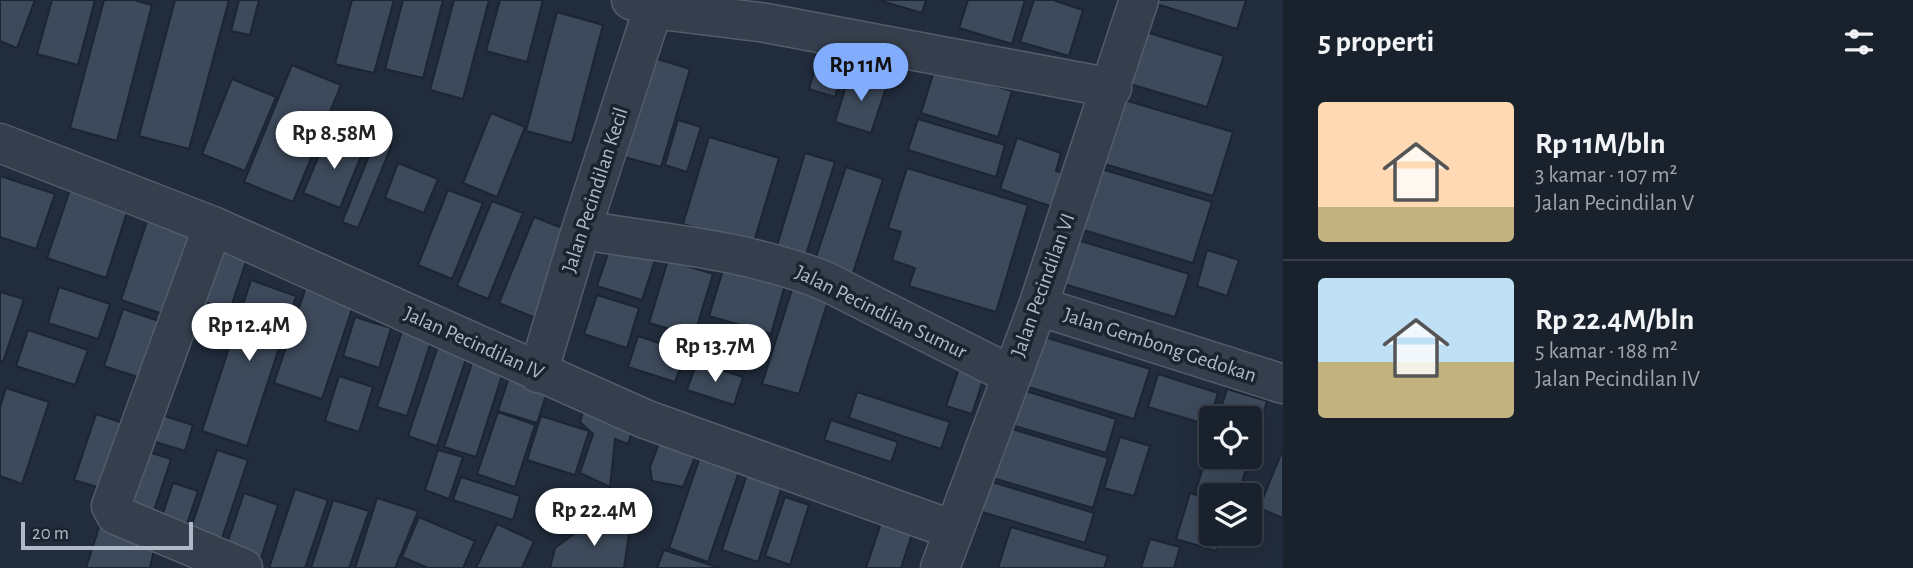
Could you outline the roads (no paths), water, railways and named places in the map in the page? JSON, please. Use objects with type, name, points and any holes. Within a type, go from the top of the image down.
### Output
[{"type":"street","name":"Jalan Pecindilan VI","points":[[940,568],[1038,306],[1112,89],[1139,0]]},
{"type":"street","points":[[642,4],[769,11],[1112,89]]},
{"type":"street","name":"Jalan Pecindilan Kecil","points":[[538,373],[581,230],[642,4]]},
{"type":"street","name":"Jalan Pecindilan IV","points":[[0,143],[213,226],[645,419],[953,530]]},
{"type":"street","points":[[213,226],[111,501],[116,515],[243,568]]},
{"type":"street","name":"Jalan Pecindilan Sumur","points":[[581,230],[730,253],[799,271],[825,281],[1011,375]]},
{"type":"street","name":"Jalan Gembong Gedokan","points":[[1038,306],[1283,384]]}]
